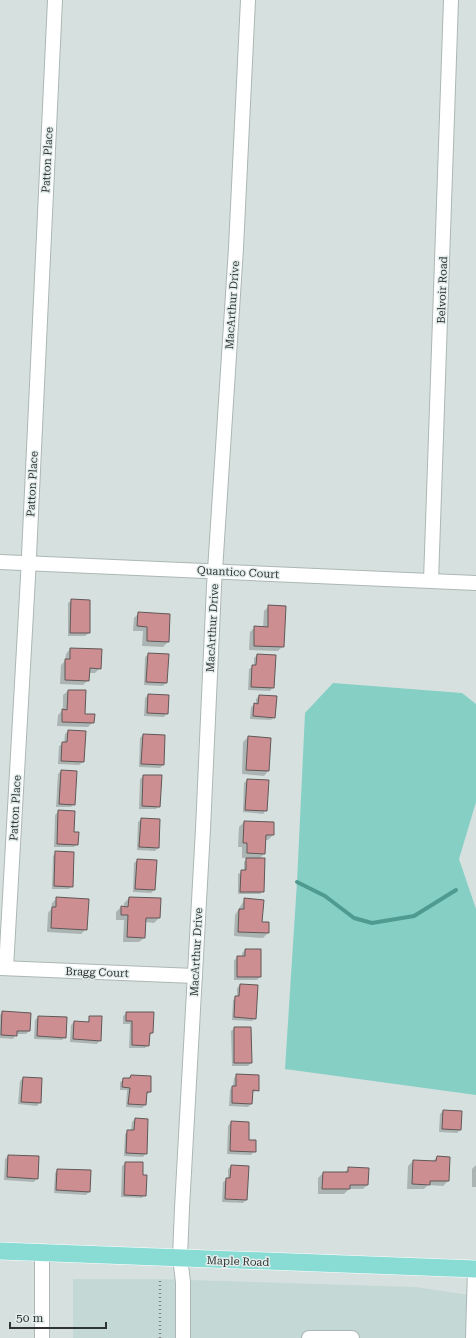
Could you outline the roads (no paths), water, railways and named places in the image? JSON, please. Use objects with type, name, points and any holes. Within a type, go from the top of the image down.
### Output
[{"type":"main road","name":"Maple Road","points":[[0,1251],[475,1269]]},
{"type":"street","name":"Patton Place","points":[[3,968],[28,563],[55,0]]},
{"type":"street","name":"MacArthur Drive","points":[[182,1338],[183,1282],[180,1257],[194,976],[204,821],[215,570],[236,248],[248,0]]},
{"type":"street","name":"Belvoir Road","points":[[431,581],[451,0]]},
{"type":"street","name":"Quantico Court","points":[[0,562],[215,570],[476,583]]},
{"type":"street","name":"Bragg Court","points":[[3,968],[194,976]]},
{"type":"street","points":[[42,1253],[42,1338]]},
{"type":"street","points":[[473,1338],[475,1269]]},
{"type":"street","points":[[309,1338],[352,1338]]},
{"type":"waterway","points":[[297,882],[325,896],[354,918],[372,923],[414,916],[456,890]]}]
